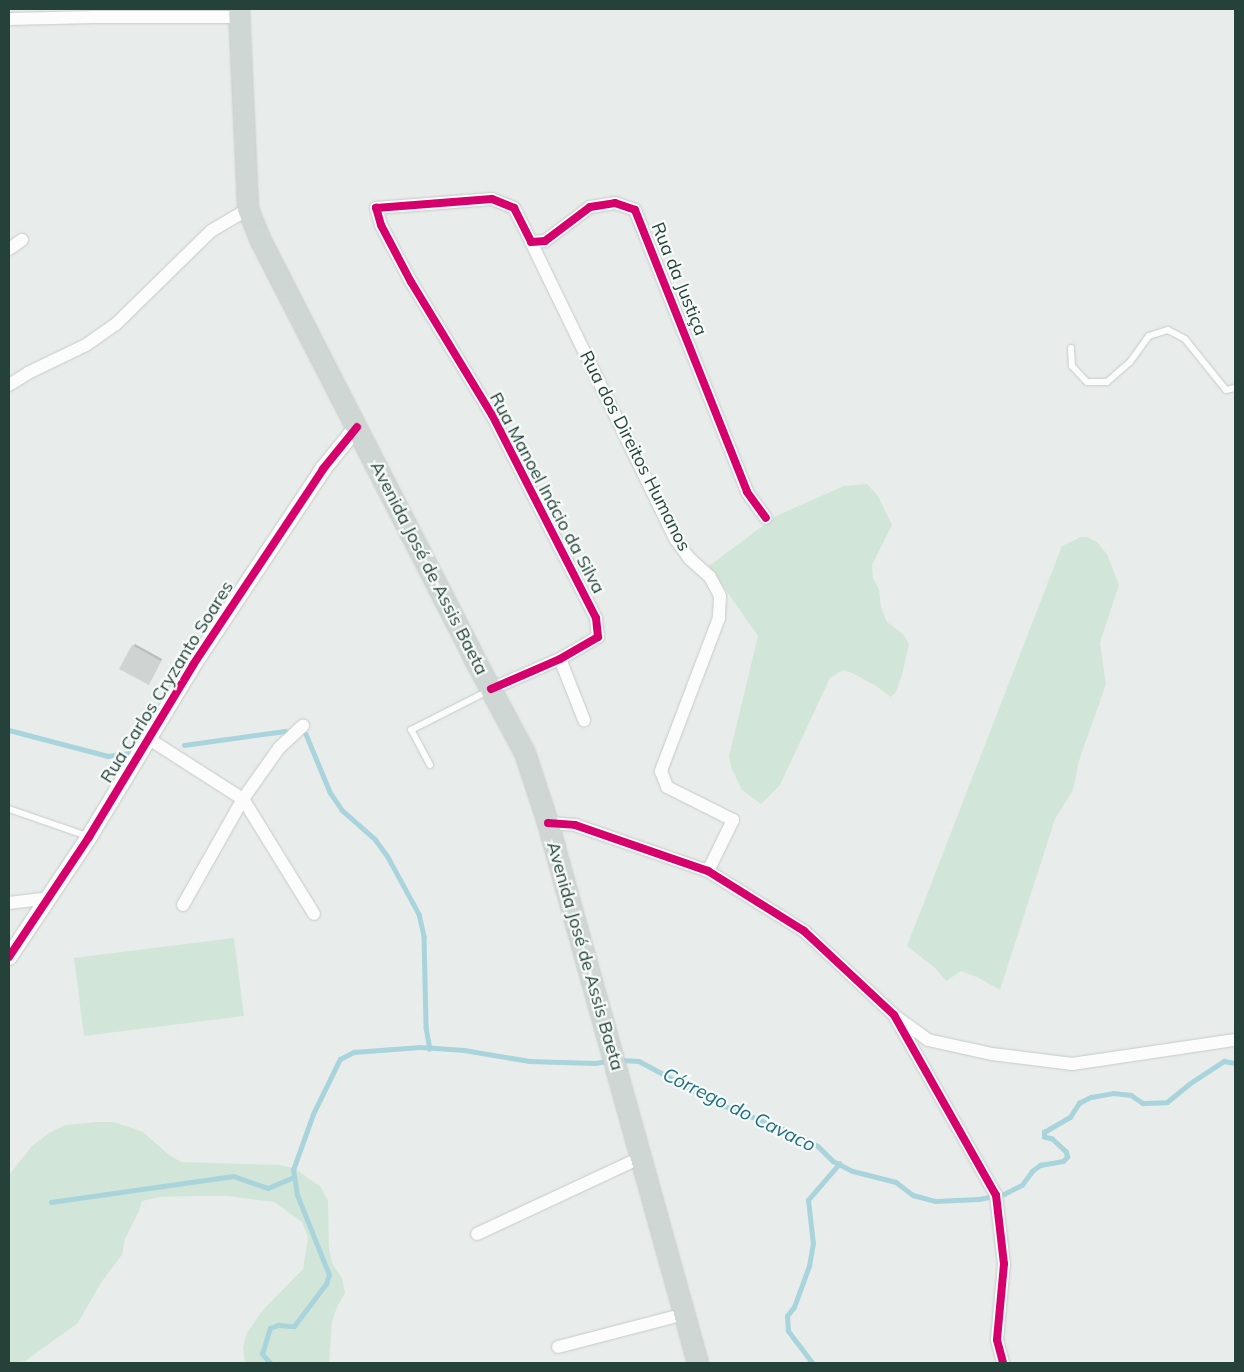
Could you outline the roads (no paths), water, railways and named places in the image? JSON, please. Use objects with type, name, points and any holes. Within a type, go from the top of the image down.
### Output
[{"type":"main road","name":"Avenida José de Assis Baeta","points":[[239,13],[248,209],[260,239],[525,753],[548,823],[698,1363]]},
{"type":"street","points":[[9,19],[95,13],[239,13]]},
{"type":"street","name":"Rua Manoel Inácio da Silva","points":[[491,689],[560,659],[598,638],[596,618],[492,415],[412,282],[381,226],[376,208],[492,199],[514,208],[531,242]]},
{"type":"street","name":"Rua da Justiça","points":[[531,242],[545,241],[590,207],[615,203],[635,210],[747,492],[766,518]]},
{"type":"street","points":[[9,385],[28,373],[86,345],[115,325],[211,231],[248,209]]},
{"type":"street","points":[[9,249],[22,240]]},
{"type":"street","name":"Rua dos Direitos Humanos","points":[[531,242],[676,540],[690,559],[710,577],[720,596],[719,618],[660,771],[667,787],[733,820],[708,871]]},
{"type":"street","name":"Rua Carlos Cryzanto Soares","points":[[9,957],[89,837],[193,666],[323,469],[357,427]]},
{"type":"street","points":[[560,659],[584,720]]},
{"type":"street","points":[[183,905],[243,799],[278,748],[303,726]]},
{"type":"street","points":[[149,739],[243,799],[314,914]]},
{"type":"street","points":[[548,823],[575,825],[708,871],[804,931],[894,1015],[928,1040],[992,1054],[1072,1064],[1235,1040]]},
{"type":"street","points":[[9,903],[48,898]]},
{"type":"street","points":[[894,1015],[996,1196],[1004,1264],[997,1340],[1003,1363]]},
{"type":"street","points":[[477,1234],[640,1158]]},
{"type":"street","points":[[558,1347],[685,1314]]},
{"type":"lane","points":[[1071,348],[1072,366],[1087,382],[1107,382],[1130,362],[1149,336],[1168,330],[1184,339],[1226,390],[1235,388]]},
{"type":"lane","points":[[430,765],[410,730],[491,689]]},
{"type":"lane","points":[[9,809],[89,837]]},
{"type":"waterway","points":[[9,730],[108,756],[129,753]]},
{"type":"waterway","points":[[184,745],[285,731]]},
{"type":"waterway","points":[[306,734],[330,792],[342,810],[375,839],[388,857],[419,914],[424,936],[426,1027],[430,1049]]},
{"type":"waterway","name":"Córrego do Cavaco","points":[[270,1363],[262,1354],[270,1328],[278,1325],[294,1326],[326,1284],[329,1275],[297,1195],[293,1170],[313,1114],[340,1059],[354,1052],[420,1047],[464,1050],[529,1061],[595,1063],[608,1061]]},
{"type":"waterway","name":"Córrego do Cavaco","points":[[621,1060],[639,1061],[715,1102],[798,1135],[818,1146],[833,1161],[853,1171],[896,1182],[913,1195],[935,1201],[979,1199],[1004,1194],[1022,1185],[1032,1171],[1040,1165],[1063,1161],[1067,1157],[1066,1152],[1052,1139],[1044,1137],[1044,1132],[1070,1117],[1079,1103],[1091,1097],[1113,1093],[1131,1095],[1143,1103],[1167,1102],[1189,1084],[1224,1061],[1235,1063]]},
{"type":"waterway","points":[[812,1363],[788,1331],[787,1316],[794,1307],[809,1266],[813,1244],[808,1200],[839,1164]]},
{"type":"waterway","points":[[51,1202],[233,1176],[268,1188],[294,1177]]}]
